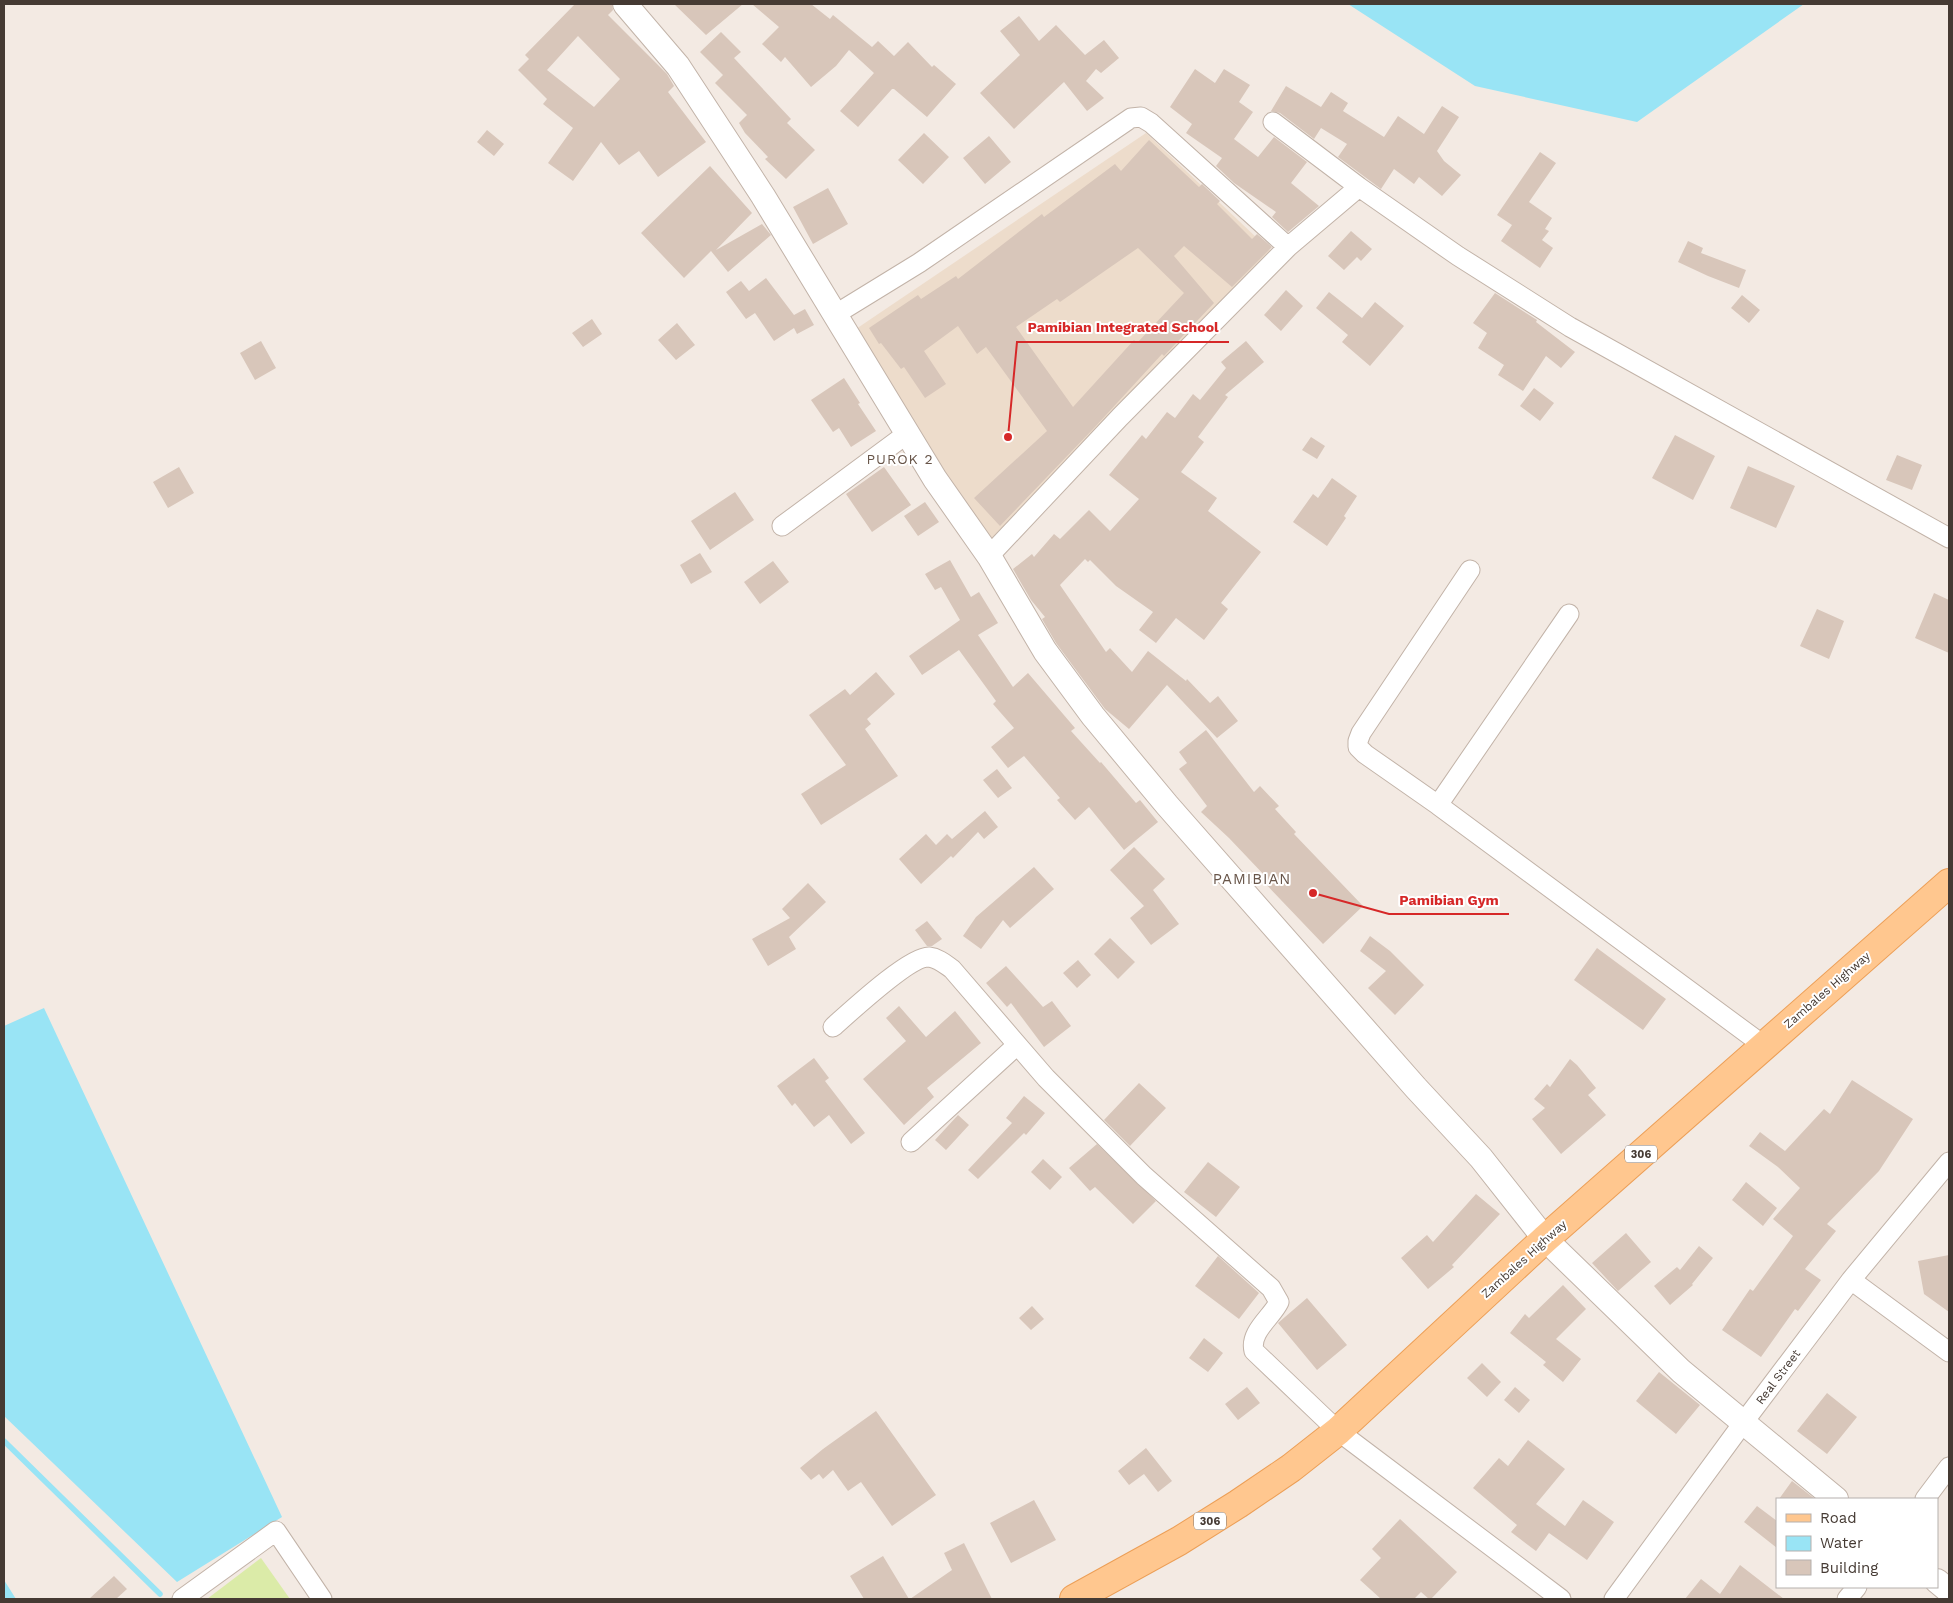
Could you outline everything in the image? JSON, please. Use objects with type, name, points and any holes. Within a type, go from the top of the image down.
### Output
[{"type":"main road","name":"Zambales Highway","points":[[1074,1599],[1179,1541],[1238,1504],[1291,1468],[1338,1431],[1545,1239],[1949,883]]},
{"type":"street","points":[[625,4],[678,66],[763,196],[935,479],[989,556],[1045,651],[1093,716],[1167,805],[1416,1088],[1481,1158],[1545,1239],[1681,1371],[1835,1498]]},
{"type":"street","points":[[836,314],[920,263],[1131,118],[1141,118],[1151,123],[1288,248]]},
{"type":"street","points":[[1273,122],[1359,187],[1458,256],[1570,327],[1949,538]]},
{"type":"street","points":[[989,556],[1120,417],[1288,248],[1359,187]]},
{"type":"street","points":[[782,526],[908,433]]},
{"type":"street","points":[[1470,570],[1361,733],[1358,747],[1763,1045]]},
{"type":"street","points":[[1438,805],[1569,614]]},
{"type":"street","points":[[833,1026],[905,967],[918,959],[928,957],[940,960],[952,970],[1016,1046],[1046,1078],[1144,1176],[1271,1288],[1279,1302],[1254,1337],[1252,1345],[1254,1350],[1338,1431],[1561,1599]]},
{"type":"street","points":[[911,1142],[1016,1046]]},
{"type":"street","name":"Real Street","points":[[1614,1599],[1851,1280],[1949,1162]]},
{"type":"street","points":[[1851,1280],[1949,1352]]},
{"type":"street","points":[[1926,1498],[1949,1467]]},
{"type":"street","points":[[182,1599],[276,1531],[322,1599]]},
{"type":"street","points":[[1938,1582],[1949,1591]]},
{"type":"street","points":[[1847,1599],[1856,1588]]},
{"type":"shaded area","points":[[1146,133],[1275,255],[987,545],[856,329]]},
{"type":"green space","points":[[261,1558],[290,1599],[207,1599]]},
{"type":"water","points":[[1348,4],[1804,4],[1637,122],[1475,86]]},
{"type":"water","points":[[44,1008],[282,1517],[177,1582],[4,1416],[4,1026]]},
{"type":"water","points":[[4,1580],[16,1599],[4,1599]]},
{"type":"building","points":[[575,4],[612,4],[613,10],[608,15],[667,74],[674,86],[668,92],[706,142],[658,177],[639,151],[619,165],[601,142],[573,181],[548,163],[573,128],[543,104],[547,99],[518,70],[529,59],[525,55]],"holes":[[[578,36],[620,79],[594,107],[547,70]]]},
{"type":"building","points":[[674,4],[743,4],[706,35]]},
{"type":"building","points":[[752,4],[811,4],[830,19],[833,15],[872,47],[878,41],[894,56],[908,42],[932,67],[934,65],[956,84],[927,117],[892,89],[858,127],[840,111],[874,73],[849,50],[836,66],[811,87],[785,57],[781,62],[762,44],[779,27]]},
{"type":"building","points":[[1019,16],[1039,41],[1056,25],[1085,55],[1104,40],[1119,58],[1101,73],[1096,69],[1086,81],[1104,98],[1087,111],[1064,82],[1014,129],[980,93],[1020,55],[1000,31]]},
{"type":"building","points":[[721,32],[741,52],[734,58],[791,119],[787,123],[815,150],[786,179],[765,159],[768,157],[745,133],[739,123],[747,115],[715,83],[723,75],[700,52]]},
{"type":"building","points":[[1195,69],[1215,83],[1224,69],[1250,85],[1239,102],[1253,112],[1234,139],[1258,157],[1274,137],[1307,162],[1291,183],[1319,206],[1288,232],[1272,217],[1276,212],[1234,183],[1216,166],[1222,158],[1186,133],[1192,124],[1170,107]]},
{"type":"building","points":[[1286,86],[1321,107],[1331,92],[1348,103],[1343,111],[1384,137],[1398,116],[1424,134],[1442,106],[1459,117],[1437,151],[1444,161],[1461,175],[1442,196],[1419,177],[1414,184],[1394,169],[1381,189],[1338,157],[1347,144],[1321,128],[1314,139],[1280,113],[1271,111]]},
{"type":"building","points":[[487,130],[504,144],[494,156],[477,142]]},
{"type":"building","points":[[924,133],[949,157],[923,184],[898,160]]},
{"type":"building","points":[[989,136],[1011,162],[985,184],[963,158]]},
{"type":"building","points":[[1149,140],[1199,187],[1202,184],[1220,201],[1217,204],[1252,239],[1257,234],[1272,247],[1232,287],[1184,246],[1174,256],[1214,303],[1164,356],[1162,354],[1000,526],[974,498],[1047,431],[986,347],[977,354],[958,326],[924,351],[946,384],[925,398],[904,367],[901,369],[881,343],[879,344],[869,328],[918,295],[921,299],[956,276],[958,279],[1042,214],[1044,217],[1115,164],[1121,171]],"holes":[[[1138,248],[1184,293],[1137,343],[1134,340],[1073,407],[1016,327],[1057,299],[1060,302]]]},
{"type":"building","points":[[1540,152],[1556,163],[1529,202],[1552,218],[1545,229],[1549,231],[1542,240],[1553,248],[1540,268],[1501,241],[1512,225],[1497,215]]},
{"type":"building","points":[[710,166],[752,213],[716,250],[762,224],[771,235],[728,272],[711,251],[684,278],[641,233]]},
{"type":"building","points":[[828,188],[848,224],[813,244],[793,207]]},
{"type":"building","points":[[1351,231],[1372,249],[1361,261],[1357,257],[1344,270],[1328,256]]},
{"type":"building","points":[[1688,241],[1703,248],[1701,253],[1746,270],[1739,288],[1678,262]]},
{"type":"building","points":[[766,278],[794,315],[805,309],[814,325],[797,334],[794,328],[774,341],[755,313],[746,319],[726,292],[741,281],[749,291]]},
{"type":"building","points":[[1286,290],[1303,306],[1281,331],[1264,315]]},
{"type":"building","points":[[1329,292],[1362,318],[1375,302],[1404,326],[1370,366],[1342,342],[1348,335],[1316,308]]},
{"type":"building","points":[[1495,293],[1537,320],[1536,322],[1575,352],[1561,368],[1546,356],[1523,391],[1498,375],[1504,365],[1478,348],[1487,333],[1473,323]]},
{"type":"building","points":[[1742,295],[1760,310],[1749,323],[1731,308]]},
{"type":"building","points":[[592,319],[602,334],[583,347],[572,333]]},
{"type":"building","points":[[677,323],[695,345],[676,360],[658,340]]},
{"type":"building","points":[[261,341],[276,368],[255,380],[240,353]]},
{"type":"building","points":[[1246,341],[1264,362],[1225,395],[1228,397],[1198,437],[1204,442],[1181,472],[1217,498],[1208,511],[1261,552],[1221,603],[1228,609],[1204,640],[1176,618],[1156,643],[1139,630],[1153,612],[1116,586],[1090,560],[1088,562],[1085,559],[1060,585],[1106,652],[1110,648],[1132,672],[1148,651],[1186,681],[1187,679],[1210,703],[1218,696],[1238,721],[1217,738],[1167,685],[1129,729],[1105,709],[1056,643],[1042,619],[1045,617],[1031,600],[1013,569],[1032,554],[1034,557],[1054,534],[1060,539],[1089,510],[1110,531],[1139,499],[1109,475],[1142,435],[1146,439],[1167,412],[1175,418],[1193,394],[1200,400],[1226,368],[1221,362]]},
{"type":"building","points":[[844,378],[876,431],[851,447],[839,428],[833,432],[811,400]]},
{"type":"building","points":[[1534,388],[1554,403],[1540,421],[1520,406]]},
{"type":"building","points":[[1675,435],[1715,456],[1693,500],[1652,478]]},
{"type":"building","points":[[1311,437],[1325,446],[1317,459],[1302,450]]},
{"type":"building","points":[[1897,455],[1922,465],[1912,490],[1886,480]]},
{"type":"building","points":[[1748,466],[1795,486],[1776,528],[1730,508]]},
{"type":"building","points":[[179,467],[194,493],[168,508],[153,482]]},
{"type":"building","points":[[884,467],[911,505],[872,532],[846,494]]},
{"type":"building","points":[[1332,478],[1357,496],[1344,516],[1346,518],[1327,546],[1293,522],[1313,494],[1318,498]]},
{"type":"building","points":[[735,492],[754,520],[710,550],[691,521]]},
{"type":"building","points":[[925,502],[939,522],[918,536],[904,516]]},
{"type":"building","points":[[700,553],[712,572],[691,584],[680,565]]},
{"type":"building","points":[[950,560],[971,597],[979,592],[998,623],[978,635],[1013,687],[1028,673],[1075,728],[1071,731],[1136,803],[1140,800],[1158,822],[1124,850],[1089,807],[1075,820],[1057,800],[1060,798],[1024,756],[1008,768],[991,747],[1014,728],[993,704],[996,701],[959,650],[922,675],[909,656],[960,620],[941,587],[935,590],[925,574]]},
{"type":"building","points":[[773,561],[789,582],[760,604],[744,582]]},
{"type":"building","points":[[1934,593],[1949,600],[1949,653],[1915,638]]},
{"type":"building","points":[[1817,609],[1844,621],[1829,659],[1800,646]]},
{"type":"building","points":[[876,672],[895,694],[867,719],[871,724],[865,729],[898,776],[821,825],[801,794],[846,765],[809,715],[845,689],[850,695]]},
{"type":"building","points":[[1206,730],[1254,792],[1260,786],[1279,806],[1275,809],[1296,832],[1294,834],[1363,906],[1323,944],[1262,880],[1266,877],[1201,812],[1207,806],[1179,769],[1187,763],[1179,752]]},
{"type":"building","points":[[997,769],[1012,788],[998,798],[983,780]]},
{"type":"building","points":[[985,811],[998,827],[984,839],[978,832],[953,858],[951,856],[921,884],[899,859],[926,834],[936,845],[947,834],[952,839]]},
{"type":"building","points":[[1134,847],[1165,879],[1153,890],[1179,924],[1151,945],[1130,918],[1144,906],[1110,870]]},
{"type":"building","points":[[1034,867],[1054,889],[1010,928],[1003,920],[981,949],[963,936],[976,917]]},
{"type":"building","points":[[808,883],[826,902],[789,937],[796,949],[768,966],[752,939],[790,918],[782,909]]},
{"type":"building","points":[[927,921],[942,939],[932,946],[927,946],[915,930]]},
{"type":"building","points":[[1370,936],[1390,951],[1424,985],[1395,1015],[1368,988],[1386,971],[1360,951]]},
{"type":"building","points":[[1110,938],[1135,962],[1118,979],[1094,954]]},
{"type":"building","points":[[1597,948],[1666,999],[1643,1030],[1574,980]]},
{"type":"building","points":[[1078,960],[1091,975],[1077,988],[1063,973]]},
{"type":"building","points":[[1006,966],[1043,1007],[1052,1001],[1071,1026],[1044,1047],[1011,1003],[1007,1007],[986,983]]},
{"type":"building","points":[[899,1006],[926,1037],[955,1011],[981,1043],[927,1088],[934,1097],[904,1125],[863,1079],[906,1041],[886,1018]]},
{"type":"building","points":[[814,1058],[829,1078],[825,1081],[865,1133],[851,1144],[829,1115],[814,1127],[795,1103],[792,1106],[777,1086]]},
{"type":"building","points":[[1570,1059],[1596,1088],[1588,1095],[1606,1115],[1561,1154],[1532,1119],[1545,1108],[1534,1099],[1547,1084],[1550,1087]]},
{"type":"building","points":[[1852,1080],[1913,1119],[1879,1171],[1827,1224],[1836,1231],[1805,1269],[1821,1280],[1798,1311],[1795,1309],[1761,1357],[1722,1330],[1750,1289],[1753,1291],[1793,1236],[1773,1219],[1800,1188],[1778,1167],[1749,1146],[1760,1132],[1785,1151],[1824,1109],[1830,1114]]},
{"type":"building","points":[[1139,1083],[1166,1108],[1130,1146],[1104,1120]]},
{"type":"building","points":[[1024,1096],[1045,1113],[1026,1135],[1024,1133],[978,1179],[968,1170],[1012,1123],[1006,1118]]},
{"type":"building","points":[[958,1115],[969,1125],[946,1150],[935,1140]]},
{"type":"building","points":[[1097,1144],[1156,1201],[1133,1224],[1095,1187],[1090,1191],[1069,1168]]},
{"type":"building","points":[[1043,1159],[1062,1177],[1050,1190],[1031,1172]]},
{"type":"building","points":[[1208,1162],[1240,1187],[1216,1217],[1184,1192]]},
{"type":"building","points":[[1746,1182],[1777,1208],[1763,1226],[1732,1200]]},
{"type":"building","points":[[1476,1194],[1500,1214],[1452,1265],[1454,1267],[1428,1289],[1401,1258],[1427,1235],[1433,1242]]},
{"type":"building","points":[[1626,1233],[1651,1262],[1618,1291],[1592,1263]]},
{"type":"building","points":[[1699,1246],[1713,1258],[1693,1285],[1670,1305],[1654,1286],[1677,1267],[1680,1270]]},
{"type":"building","points":[[1949,1255],[1949,1312],[1924,1294],[1918,1261]]},
{"type":"building","points":[[1218,1256],[1259,1293],[1239,1319],[1195,1286]]},
{"type":"building","points":[[1563,1285],[1586,1309],[1556,1339],[1581,1359],[1563,1382],[1543,1365],[1546,1362],[1510,1333],[1525,1314],[1529,1318]]},
{"type":"building","points":[[1307,1298],[1347,1345],[1317,1370],[1278,1323]]},
{"type":"building","points":[[1032,1306],[1044,1319],[1031,1330],[1019,1318]]},
{"type":"building","points":[[1204,1338],[1223,1353],[1208,1372],[1189,1358]]},
{"type":"building","points":[[1482,1363],[1501,1382],[1487,1397],[1467,1378]]},
{"type":"building","points":[[1659,1372],[1700,1405],[1676,1434],[1636,1401]]},
{"type":"building","points":[[1247,1387],[1260,1403],[1238,1420],[1225,1404]]},
{"type":"building","points":[[1515,1387],[1530,1400],[1519,1413],[1504,1400]]},
{"type":"building","points":[[1827,1393],[1857,1417],[1827,1454],[1797,1431]]},
{"type":"building","points":[[876,1411],[936,1495],[892,1526],[861,1482],[848,1491],[833,1470],[823,1479],[819,1474],[811,1480],[800,1468]]},
{"type":"building","points":[[1528,1440],[1565,1469],[1536,1504],[1565,1526],[1583,1500],[1614,1522],[1587,1560],[1549,1533],[1536,1551],[1511,1532],[1517,1525],[1473,1488],[1499,1458],[1508,1466]]},
{"type":"building","points":[[1146,1448],[1172,1481],[1158,1492],[1144,1474],[1129,1485],[1118,1471]]},
{"type":"building","points":[[1792,1481],[1814,1498],[1780,1498]]},
{"type":"building","points":[[1034,1500],[1056,1540],[1011,1563],[990,1523]]},
{"type":"building","points":[[1757,1506],[1776,1520],[1776,1547],[1744,1522]]},
{"type":"building","points":[[1400,1519],[1457,1572],[1431,1599],[1421,1592],[1414,1599],[1381,1599],[1360,1580],[1381,1558],[1372,1549]]},
{"type":"building","points":[[964,1543],[992,1599],[910,1599],[952,1570],[944,1553]]},
{"type":"building","points":[[883,1556],[909,1599],[864,1599],[850,1576]]},
{"type":"building","points":[[1740,1565],[1784,1599],[1685,1599],[1701,1579],[1720,1594]]},
{"type":"building","points":[[114,1576],[127,1589],[116,1599],[89,1599]]},
{"type":"waterway","points":[[4,1441],[160,1594]]},
{"type":"place","name":"Pamibian Integrated School","points":[[1008,437]]},
{"type":"place","name":"Pamibian Gym","points":[[1313,893]]},
{"type":"district","name":"PUROK 2","points":[[900,459]]},
{"type":"district","name":"PAMIBIAN","points":[[1252,879]]}]
